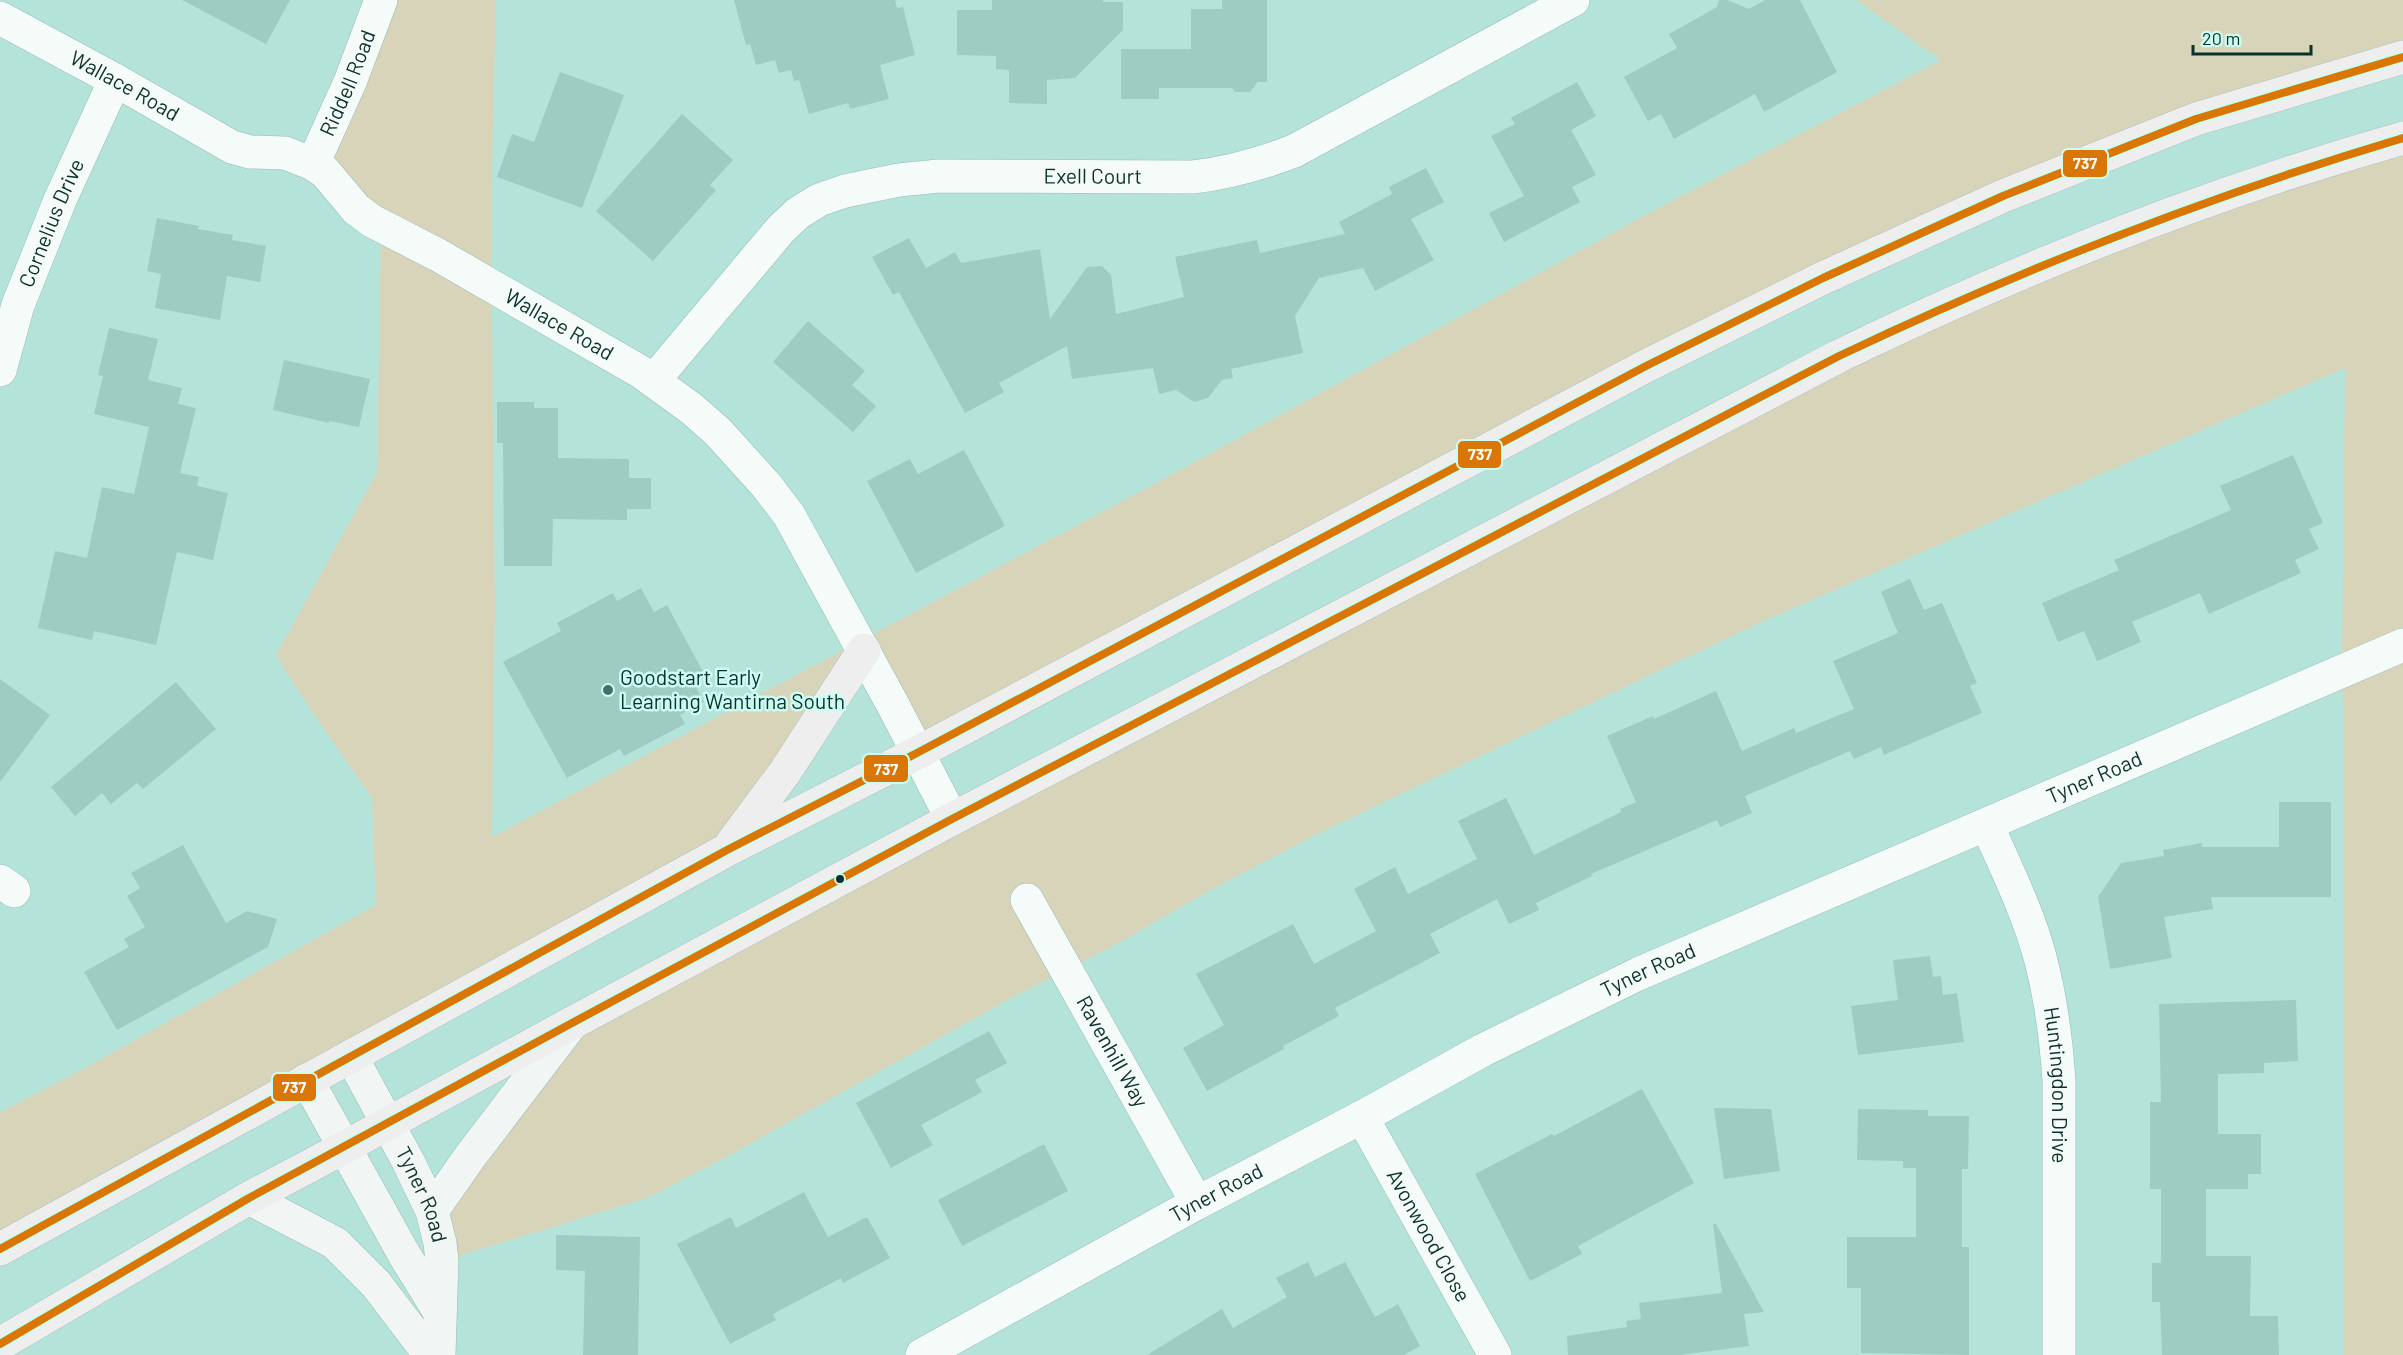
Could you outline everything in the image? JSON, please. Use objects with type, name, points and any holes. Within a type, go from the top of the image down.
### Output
[{"type":"main road","points":[[0,1249],[727,850],[917,753],[1646,366],[1823,278],[2003,196],[2196,119],[2403,57]]},
{"type":"main road","points":[[0,1344],[249,1198],[572,1023],[952,819],[1839,356],[1920,317],[2060,257],[2312,164],[2403,138]]},
{"type":"main road","points":[[727,850],[785,772],[864,650]]},
{"type":"main road","points":[[432,1211],[469,1158],[572,1023]]},
{"type":"main road","name":"Tyner Road","points":[[351,1056],[432,1211],[442,1261],[439,1355]]},
{"type":"main road","name":"Tyner Road","points":[[307,1080],[405,1256],[440,1311]]},
{"type":"main road","points":[[249,1198],[335,1243],[376,1284],[430,1355]]},
{"type":"street","name":"Riddell Road","points":[[313,164],[350,82],[381,0]]},
{"type":"street","name":"Exell Court","points":[[654,380],[781,228],[798,213],[819,200],[872,185],[939,176],[1193,177],[1257,166],[1294,151],[1573,0]]},
{"type":"street","name":"Wallace Road","points":[[0,18],[232,147],[250,152],[285,153],[313,164],[325,172],[356,210],[372,221],[456,266],[654,380],[718,432],[766,485],[789,515],[864,650],[952,819]]},
{"type":"street","name":"Cornelius Drive","points":[[0,370],[18,305],[47,231],[115,80]]},
{"type":"street","name":"Tyner Road","points":[[922,1355],[1197,1203],[1362,1117],[1483,1050],[1638,974],[2403,645]]},
{"type":"street","name":"Huntingdon Drive","points":[[1987,825],[2027,918],[2040,956],[2057,1044],[2059,1355]]},
{"type":"street","name":"Ravenhill Way","points":[[1028,900],[1197,1203]]},
{"type":"street","name":"Avonwood Close","points":[[1362,1117],[1495,1355]]},
{"type":"shaded area","points":[[381,0],[496,0],[491,215],[495,607],[492,837],[1149,487],[1649,213],[1941,60],[1856,0],[2403,0],[2403,57],[2003,196],[917,753],[864,651],[727,850],[0,1249],[0,1112],[76,1073],[376,905],[372,798],[276,655],[377,473],[381,225],[325,172]]},
{"type":"shaded area","points":[[2403,138],[2403,1355],[2344,1355],[2342,671],[2345,368],[1759,623],[1315,835],[1207,892],[1117,944],[1011,998],[730,1155],[647,1198],[442,1261],[444,1193],[572,1023],[1839,356]]},
{"type":"building","points":[[182,0],[290,0],[266,44]]},
{"type":"building","points":[[734,0],[895,0],[897,8],[903,7],[915,55],[880,65],[889,99],[850,109],[848,103],[809,114],[799,80],[794,81],[791,70],[779,73],[775,60],[756,65],[750,44],[746,45]]},
{"type":"building","points":[[992,0],[1123,2],[1123,30],[1075,78],[1047,80],[1047,104],[1009,103],[1009,70],[996,69],[996,56],[957,55],[957,10],[992,10]]},
{"type":"building","points":[[1222,0],[1267,0],[1267,82],[1258,82],[1250,92],[1235,92],[1232,88],[1159,88],[1159,99],[1121,99],[1121,49],[1191,49],[1191,9],[1222,9]]},
{"type":"building","points":[[1719,0],[1727,0],[1749,9],[1765,0],[1800,0],[1837,72],[1764,112],[1755,94],[1674,139],[1661,114],[1648,121],[1624,77],[1677,48],[1669,34],[1717,7]]},
{"type":"building","points":[[560,72],[624,95],[582,208],[497,177],[512,134],[534,142]]},
{"type":"building","points":[[1577,82],[1596,116],[1571,130],[1596,175],[1572,187],[1580,202],[1504,242],[1489,213],[1524,196],[1491,136],[1515,124],[1511,118]]},
{"type":"building","points":[[682,114],[733,160],[710,185],[716,190],[653,261],[596,211]]},
{"type":"building","points":[[1426,168],[1444,202],[1411,219],[1434,260],[1375,291],[1363,268],[1319,278],[1295,316],[1303,353],[1231,369],[1233,378],[1222,380],[1208,398],[1194,402],[1176,390],[1159,394],[1153,368],[1072,379],[1067,346],[999,383],[1004,392],[965,413],[899,292],[893,295],[872,257],[909,238],[926,268],[955,252],[961,263],[1040,249],[1050,319],[1087,267],[1102,266],[1111,275],[1116,314],[1184,297],[1175,257],[1257,240],[1260,253],[1345,234],[1339,222],[1392,194],[1389,187]]},
{"type":"building","points":[[157,218],[199,226],[198,229],[233,235],[232,240],[266,246],[260,282],[227,276],[220,320],[155,308],[161,274],[147,271]]},
{"type":"building","points":[[808,321],[865,371],[852,385],[876,406],[853,432],[773,362]]},
{"type":"building","points":[[109,328],[158,339],[148,380],[182,388],[178,404],[196,408],[180,473],[199,477],[197,486],[228,493],[213,560],[177,552],[156,645],[94,631],[92,640],[38,628],[55,551],[87,558],[102,487],[134,494],[149,427],[94,414],[103,376],[98,375]]},
{"type":"building","points":[[284,360],[370,379],[359,427],[329,421],[329,423],[273,410]]},
{"type":"building","points":[[497,402],[534,402],[534,408],[558,408],[558,458],[629,459],[629,478],[651,478],[651,509],[627,509],[627,520],[553,519],[552,566],[504,566],[503,443],[497,443]]},
{"type":"building","points":[[964,450],[1005,526],[916,573],[867,481],[910,459],[918,474]]},
{"type":"building","points":[[2293,455],[2323,523],[2309,529],[2319,549],[2295,560],[2301,573],[2209,614],[2200,593],[2132,622],[2141,642],[2097,661],[2084,631],[2058,642],[2042,603],[2119,570],[2114,560],[2231,510],[2220,486]]},
{"type":"building","points":[[1910,579],[1924,610],[1942,603],[1977,683],[1970,686],[1982,713],[1884,755],[1881,747],[1854,759],[1850,751],[1745,796],[1752,813],[1720,827],[1717,820],[1591,874],[1592,876],[1536,903],[1539,910],[1509,924],[1497,899],[1430,934],[1440,953],[1335,1008],[1339,1016],[1207,1091],[1183,1048],[1224,1025],[1196,974],[1293,924],[1314,964],[1376,931],[1354,889],[1395,867],[1408,894],[1477,859],[1458,821],[1506,798],[1534,855],[1621,812],[1620,809],[1636,802],[1607,736],[1653,716],[1654,719],[1716,691],[1742,751],[1794,728],[1796,733],[1854,709],[1833,661],[1898,633],[1881,592]]},
{"type":"building","name":"Goodstart Early Learning Wantirna South","points":[[641,588],[654,612],[667,605],[703,672],[691,678],[704,702],[680,715],[685,724],[624,756],[620,749],[567,778],[503,662],[561,631],[557,623],[613,593],[617,601]]},
{"type":"building","points":[[0,679],[50,715],[0,782]]},
{"type":"building","points":[[176,682],[216,729],[143,789],[137,783],[111,804],[102,793],[75,816],[51,787]]},
{"type":"building","points":[[2279,802],[2331,802],[2331,897],[2211,897],[2213,909],[2164,917],[2172,958],[2110,969],[2098,897],[2121,863],[2164,856],[2163,850],[2202,843],[2202,847],[2279,847]]},
{"type":"building","points":[[183,845],[226,923],[247,911],[277,919],[268,947],[117,1030],[84,972],[129,947],[124,939],[145,927],[127,896],[140,888],[131,873]]},
{"type":"building","points":[[1930,956],[1933,977],[1941,976],[1943,995],[1957,993],[1964,1042],[1858,1055],[1851,1006],[1898,1000],[1893,960]]},
{"type":"building","points":[[2296,1000],[2298,1061],[2264,1063],[2264,1073],[2218,1074],[2218,1134],[2261,1134],[2261,1174],[2248,1174],[2248,1189],[2206,1189],[2206,1256],[2251,1256],[2250,1316],[2278,1316],[2279,1355],[2162,1355],[2160,1302],[2152,1302],[2152,1263],[2161,1263],[2161,1189],[2150,1189],[2150,1102],[2161,1102],[2159,1004]]},
{"type":"building","points":[[989,1031],[1007,1063],[975,1080],[982,1092],[921,1125],[933,1145],[891,1168],[856,1103]]},
{"type":"building","points":[[1642,1089],[1694,1183],[1578,1246],[1582,1254],[1530,1281],[1475,1174],[1552,1134],[1554,1136]]},
{"type":"building","points":[[1714,1108],[1771,1109],[1780,1171],[1724,1179]]},
{"type":"building","points":[[1858,1109],[1928,1110],[1928,1116],[1969,1116],[1968,1169],[1962,1169],[1962,1247],[1969,1247],[1969,1355],[1861,1353],[1861,1288],[1847,1288],[1847,1237],[1916,1237],[1916,1168],[1903,1168],[1903,1161],[1857,1160]]},
{"type":"building","points":[[1044,1144],[1068,1191],[962,1246],[938,1200]]},
{"type":"building","points":[[804,1192],[828,1237],[867,1217],[890,1258],[843,1283],[841,1278],[773,1314],[776,1320],[730,1344],[677,1244],[731,1217],[736,1228]]},
{"type":"building","points":[[1713,1224],[1716,1224],[1764,1312],[1744,1314],[1749,1346],[1680,1355],[1568,1355],[1567,1336],[1627,1327],[1626,1321],[1641,1319],[1639,1303],[1722,1293]]},
{"type":"building","points":[[556,1235],[640,1237],[638,1355],[583,1355],[585,1271],[556,1270]]},
{"type":"building","points":[[1308,1262],[1315,1277],[1345,1262],[1375,1317],[1398,1304],[1420,1346],[1404,1355],[1147,1355],[1222,1309],[1233,1328],[1287,1297],[1276,1278]]},
{"type":"transit line","name":"737","points":[[0,1249],[727,850],[917,753],[1646,366],[1823,278],[2003,196],[2196,119],[2403,57]]},
{"type":"transit line","name":"737","points":[[0,1344],[249,1198],[572,1023],[952,819],[1839,356],[1977,293],[2117,236],[2259,184],[2403,138]]},
{"type":"place","name":"Goodstart Early Learning Wantirna South","points":[[608,690]]}]
